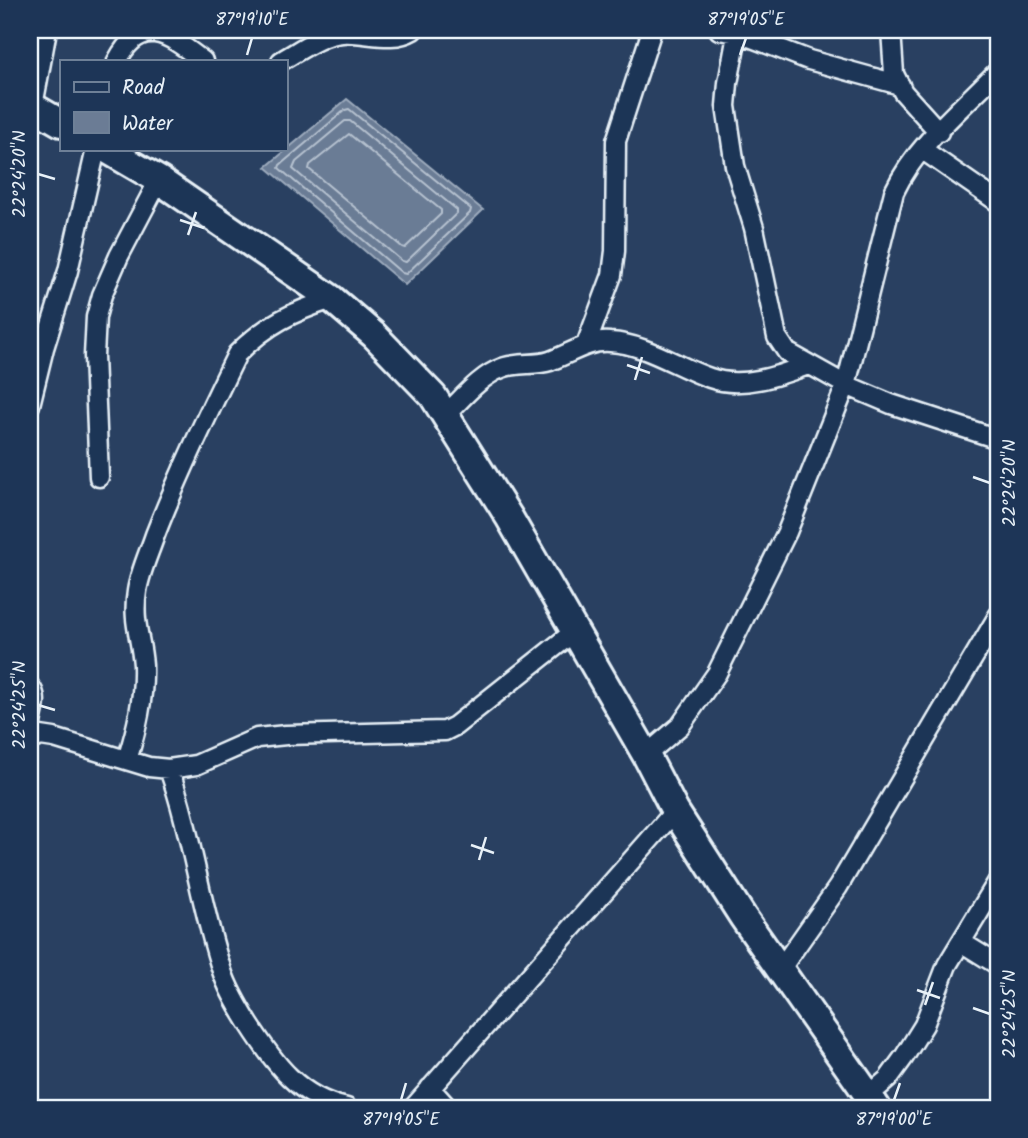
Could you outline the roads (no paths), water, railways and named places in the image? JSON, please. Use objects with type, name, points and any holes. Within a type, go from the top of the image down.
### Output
[{"type":"main road","points":[[32,106],[60,122]]},
{"type":"main road","points":[[108,150],[159,180],[332,299],[374,335],[433,396],[509,517],[598,676],[646,755],[675,811],[779,971],[873,1102]]},
{"type":"street","points":[[32,106],[47,30]]},
{"type":"street","points":[[283,60],[338,33],[396,36],[413,30]]},
{"type":"street","points":[[586,345],[612,275],[615,251],[616,141],[652,30]]},
{"type":"street","points":[[719,30],[739,31],[836,68],[900,85]]},
{"type":"street","points":[[891,30],[894,74],[903,92],[939,132]]},
{"type":"street","points":[[739,31],[726,106],[735,166],[754,228],[777,337],[787,352],[846,385],[891,404],[998,439]]},
{"type":"street","points":[[118,60],[136,37],[159,32],[172,38],[202,60]]},
{"type":"street","points":[[646,755],[680,726],[717,673],[787,532],[846,385],[894,192],[903,173],[998,71]]},
{"type":"street","points":[[30,405],[68,271],[96,150]]},
{"type":"street","points":[[923,150],[998,202]]},
{"type":"street","points":[[99,477],[94,368],[96,317],[102,295],[119,256],[159,180]]},
{"type":"street","points":[[127,760],[139,721],[143,691],[143,663],[134,617],[137,588],[182,470],[237,354],[252,339],[294,311],[332,299]]},
{"type":"street","points":[[445,415],[489,374],[503,368],[548,362],[586,345],[610,342],[630,346],[712,379],[734,382],[781,375],[808,365]]},
{"type":"street","points":[[779,971],[838,887],[998,616]]},
{"type":"street","points":[[30,740],[41,736],[54,738],[149,766],[169,769],[196,765],[257,738],[445,731],[575,631]]},
{"type":"street","points":[[982,643],[998,651]]},
{"type":"street","points":[[30,687],[36,697],[30,728]]},
{"type":"street","points":[[169,769],[222,973],[241,1010],[274,1063],[299,1086],[332,1105],[347,1108]]},
{"type":"street","points":[[413,1108],[675,811]]},
{"type":"street","points":[[873,1102],[923,1025],[947,965],[998,881]]},
{"type":"street","points":[[961,942],[998,965]]},
{"type":"street","points":[[430,1088],[448,1108]]},
{"type":"water","points":[[347,99],[483,210],[405,285],[266,167]]}]
